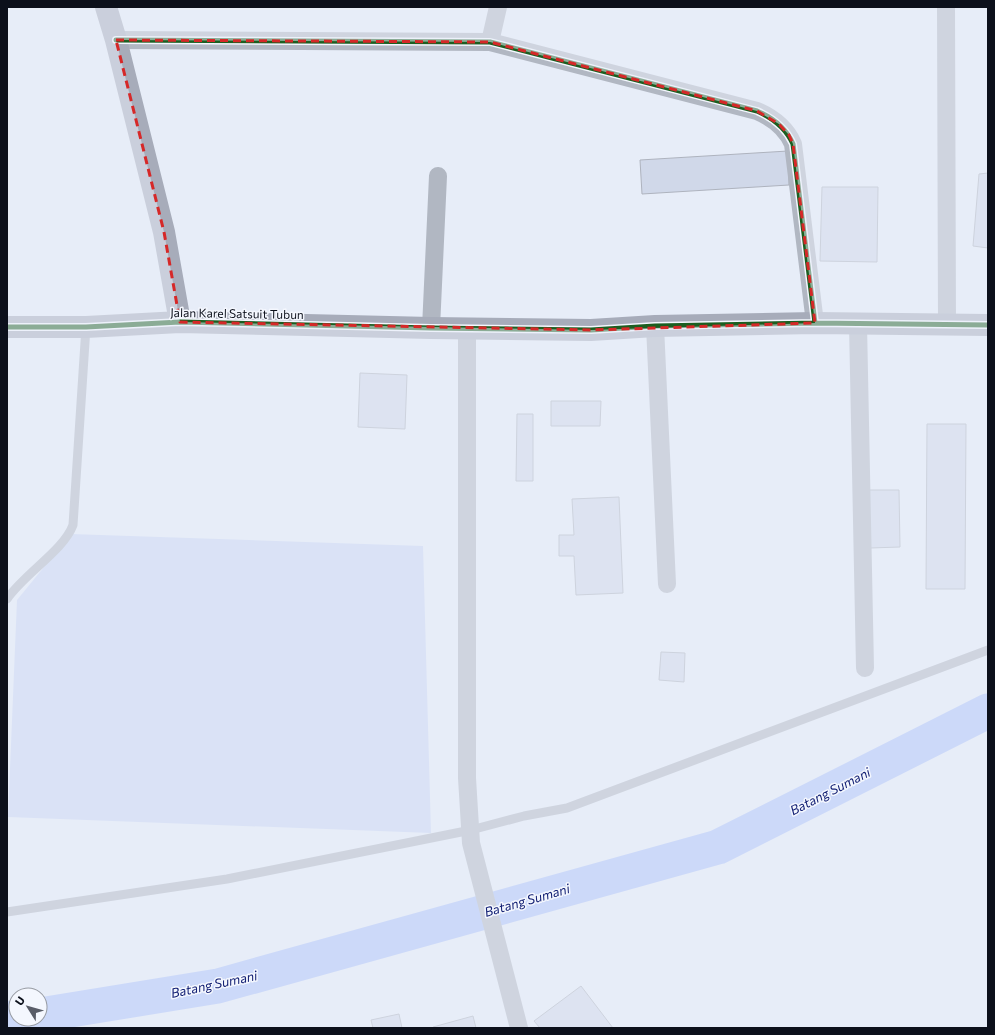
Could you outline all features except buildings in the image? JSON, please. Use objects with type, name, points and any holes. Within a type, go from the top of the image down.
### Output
[{"type":"street","points":[[106,7],[116,40],[164,232],[180,322]]},
{"type":"street","points":[[490,42],[498,7]]},
{"type":"street","points":[[946,7],[947,326]]},
{"type":"street","points":[[116,40],[490,42],[757,111],[780,124],[789,135],[793,144],[815,322]]},
{"type":"street","points":[[431,328],[438,176]]},
{"type":"street","name":"Jalan Karel Satsuit Tubun","points":[[7,327],[86,327],[180,322],[591,330],[655,326],[815,322],[947,326],[988,325]]},
{"type":"street","points":[[858,324],[865,668]]},
{"type":"street","points":[[655,326],[667,584]]},
{"type":"street","points":[[467,328],[467,778],[471,837],[519,1028]]},
{"type":"lane","points":[[7,599],[18,584],[68,537],[73,525],[86,327]]},
{"type":"lane","points":[[7,912],[227,879],[471,837],[524,816],[567,808],[988,650]]},
{"type":"highlighted area","points":[[116,40],[490,42],[757,111],[779,124],[789,135],[793,144],[815,323],[591,330],[180,322],[164,232]]},
{"type":"shaded area","points":[[71,534],[423,546],[431,833],[8,817],[17,600]]},
{"type":"waterway","name":"Batang Sumani","points":[[48,1014],[218,986],[718,847],[988,711]]},
{"type":"cycle path","points":[[116,40],[490,42],[757,111],[783,128],[793,144],[815,323]]},
{"type":"cycle path","points":[[7,327],[86,327],[180,322],[591,330],[655,326],[815,323],[988,325]]}]
